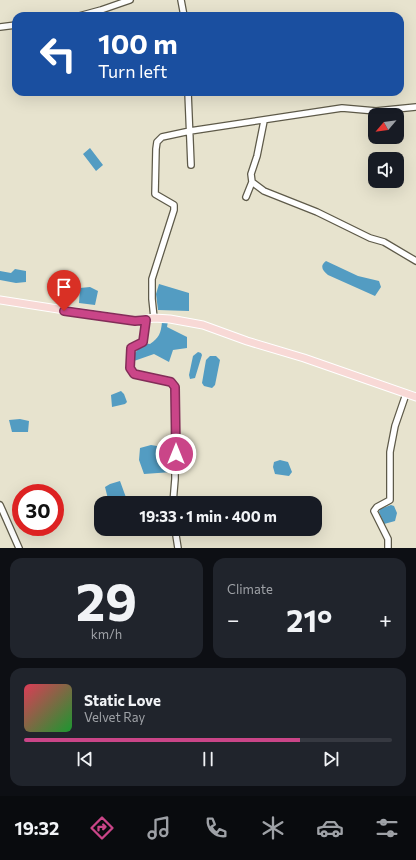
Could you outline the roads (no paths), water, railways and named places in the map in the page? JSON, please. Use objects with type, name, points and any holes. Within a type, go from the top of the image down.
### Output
[{"type":"main road","points":[[0,300],[120,319],[170,319],[203,325],[246,341],[304,358],[416,397]]},
{"type":"street","points":[[94,12],[130,0]]},
{"type":"street","points":[[181,0],[183,12]]},
{"type":"street","points":[[0,27],[12,26]]},
{"type":"street","points":[[188,96],[190,165]]},
{"type":"street","points":[[154,318],[152,280],[174,210],[174,205],[155,194],[157,142],[162,138],[190,131],[342,108],[376,111],[416,107]]},
{"type":"street","points":[[264,120],[257,156],[250,176],[252,182],[264,190],[317,212],[370,238],[384,242],[416,261]]},
{"type":"street","points":[[246,197],[252,182]]},
{"type":"street","points":[[146,320],[143,342],[131,348],[130,368],[134,374],[171,382],[175,387],[174,496]]},
{"type":"street","points":[[388,548],[388,539],[374,511],[377,507],[390,500],[390,452],[395,426],[406,394]]},
{"type":"street","points":[[0,505],[19,548]]},
{"type":"street","points":[[176,536],[178,548]]},
{"type":"water","points":[[90,148],[103,165],[96,171],[83,154]]},
{"type":"water","points":[[326,261],[358,276],[379,281],[381,287],[375,296],[328,275],[322,267]]},
{"type":"water","points":[[15,269],[26,271],[26,282],[16,283],[0,280],[0,271],[11,273]]},
{"type":"water","points":[[159,284],[189,293],[189,311],[158,310],[156,294]]},
{"type":"water","points":[[90,287],[98,291],[95,305],[79,303],[80,288]]},
{"type":"water","points":[[168,321],[167,327],[187,337],[187,348],[173,350],[169,362],[154,354],[134,361],[135,353],[143,343],[150,344],[153,342],[159,335],[162,322]]},
{"type":"water","points":[[198,352],[202,355],[195,378],[190,379],[189,375],[193,356]]},
{"type":"water","points":[[210,356],[216,356],[220,360],[215,385],[212,388],[204,386],[202,383],[206,360]]},
{"type":"water","points":[[121,391],[127,402],[125,404],[112,407],[111,395]]},
{"type":"water","points":[[20,419],[29,421],[28,432],[12,432],[9,420]]},
{"type":"water","points":[[151,445],[169,448],[172,456],[172,472],[144,474],[139,460],[140,448]]},
{"type":"water","points":[[280,460],[288,462],[292,472],[289,476],[275,474],[273,467],[274,462]]},
{"type":"water","points":[[120,481],[125,496],[107,496],[105,487]]},
{"type":"water","points":[[391,505],[394,506],[397,513],[395,521],[384,524],[379,512],[380,509]]}]
